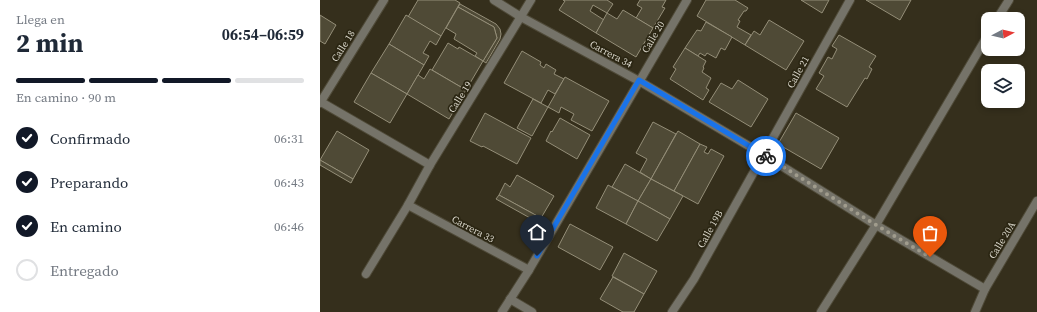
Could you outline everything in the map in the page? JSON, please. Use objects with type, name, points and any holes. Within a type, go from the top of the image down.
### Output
[{"type":"street","name":"Calle 18","points":[[320,102],[384,0]]},
{"type":"street","name":"Carrera 34","points":[[494,0],[521,17],[639,80],[764,155],[876,225],[985,289]]},
{"type":"street","name":"Calle 19","points":[[366,274],[408,205],[430,164],[532,0]]},
{"type":"street","name":"Calle 20","points":[[502,312],[529,270],[687,0]]},
{"type":"street","name":"Calle 21","points":[[764,155],[850,0]]},
{"type":"street","points":[[1001,12],[1009,0]]},
{"type":"street","points":[[821,312],[876,225],[981,47]]},
{"type":"street","points":[[320,102],[430,164]]},
{"type":"street","name":"Calle 19B","points":[[672,312],[694,279],[764,155]]},
{"type":"street","name":"Calle 20A","points":[[975,312],[985,289],[1037,201]]},
{"type":"street","name":"Carrera 33","points":[[408,205],[529,270]]},
{"type":"street","points":[[510,299],[532,312]]},
{"type":"building","points":[[418,0],[455,0],[460,3],[441,36],[408,17]]},
{"type":"building","points":[[563,0],[607,0],[613,4],[607,13],[593,5],[590,11],[604,20],[596,33],[559,10],[565,1]]},
{"type":"building","points":[[640,0],[666,0],[662,7],[665,8],[653,28],[636,18],[642,8],[637,5]]},
{"type":"building","points":[[706,0],[735,0],[748,8],[738,20],[740,21],[737,27],[751,35],[745,45],[697,16]]},
{"type":"building","points":[[801,0],[829,0],[822,13]]},
{"type":"building","points":[[866,0],[911,0],[900,20]]},
{"type":"building","points":[[460,4],[496,24],[500,29],[500,39],[486,63],[483,61],[497,38],[494,27],[458,7]]},
{"type":"building","points":[[458,7],[494,27],[497,38],[483,61],[475,56],[477,53],[454,39],[456,34],[446,28]]},
{"type":"building","points":[[623,10],[653,28],[636,57],[596,33],[607,13],[617,19]]},
{"type":"building","points":[[320,15],[336,25],[325,44],[320,41]]},
{"type":"building","points":[[406,15],[441,36],[436,45],[430,41],[423,53],[429,56],[424,65],[389,44]]},
{"type":"building","points":[[769,20],[804,41],[786,70],[745,45],[754,31],[760,35]]},
{"type":"building","points":[[706,22],[732,37],[725,50],[721,48],[716,58],[707,53],[705,56],[700,53],[698,56],[685,48],[697,30],[701,31]]},
{"type":"building","points":[[839,35],[876,56],[869,67],[872,69],[867,79],[865,78],[847,107],[816,89],[824,76],[819,73],[828,57],[832,59],[837,49],[832,46]]},
{"type":"building","points":[[448,43],[458,49],[459,47],[483,61],[466,90],[432,70]]},
{"type":"building","points":[[389,44],[424,65],[407,94],[371,73]]},
{"type":"building","points":[[685,48],[706,61],[702,72],[711,78],[706,88],[709,90],[703,100],[670,79],[676,69],[673,67]]},
{"type":"building","points":[[522,51],[541,62],[540,65],[544,68],[546,64],[556,70],[554,74],[564,79],[555,94],[548,90],[541,103],[504,83]]},
{"type":"building","points":[[430,69],[466,90],[449,119],[407,94],[418,75],[424,79]]},
{"type":"building","points":[[371,73],[407,94],[390,123],[354,102]]},
{"type":"building","points":[[565,77],[609,101],[592,131],[571,120],[574,114],[561,107],[559,113],[548,107]]},
{"type":"building","points":[[738,80],[768,99],[751,127],[709,102],[721,83],[732,89]]},
{"type":"building","points":[[533,99],[548,107],[532,136],[517,128]]},
{"type":"building","points":[[485,113],[531,138],[517,164],[483,146],[482,147],[470,141]]},
{"type":"building","points":[[796,113],[839,138],[821,169],[778,144]]},
{"type":"building","points":[[560,118],[590,135],[577,159],[546,141]]},
{"type":"building","points":[[653,122],[676,134],[651,179],[640,172],[647,159],[636,153]]},
{"type":"building","points":[[337,131],[369,150],[353,179],[320,160]]},
{"type":"building","points":[[678,131],[700,144],[674,191],[651,179]]},
{"type":"building","points":[[700,144],[707,147],[704,152],[708,154],[711,149],[724,156],[698,204],[674,191]]},
{"type":"building","points":[[320,160],[353,179],[351,183],[320,165]]},
{"type":"building","points":[[625,164],[651,179],[638,201],[612,187]]},
{"type":"building","points":[[517,175],[554,196],[541,218],[499,195],[505,183],[510,187]]},
{"type":"building","points":[[651,179],[683,196],[670,219],[638,201]]},
{"type":"building","points":[[608,185],[638,201],[626,224],[596,208]]},
{"type":"building","points":[[499,195],[541,218],[539,223],[496,199]]},
{"type":"building","points":[[638,201],[670,219],[657,241],[626,224]]},
{"type":"building","points":[[570,224],[613,247],[600,270],[558,247]]},
{"type":"building","points":[[624,253],[657,271],[644,294],[612,276]]},
{"type":"building","points":[[613,277],[644,294],[634,312],[623,312],[600,299]]},
{"type":"way so far","points":[[766,156],[930,257]]},
{"type":"route","points":[[537,256],[639,80],[766,156]]}]
